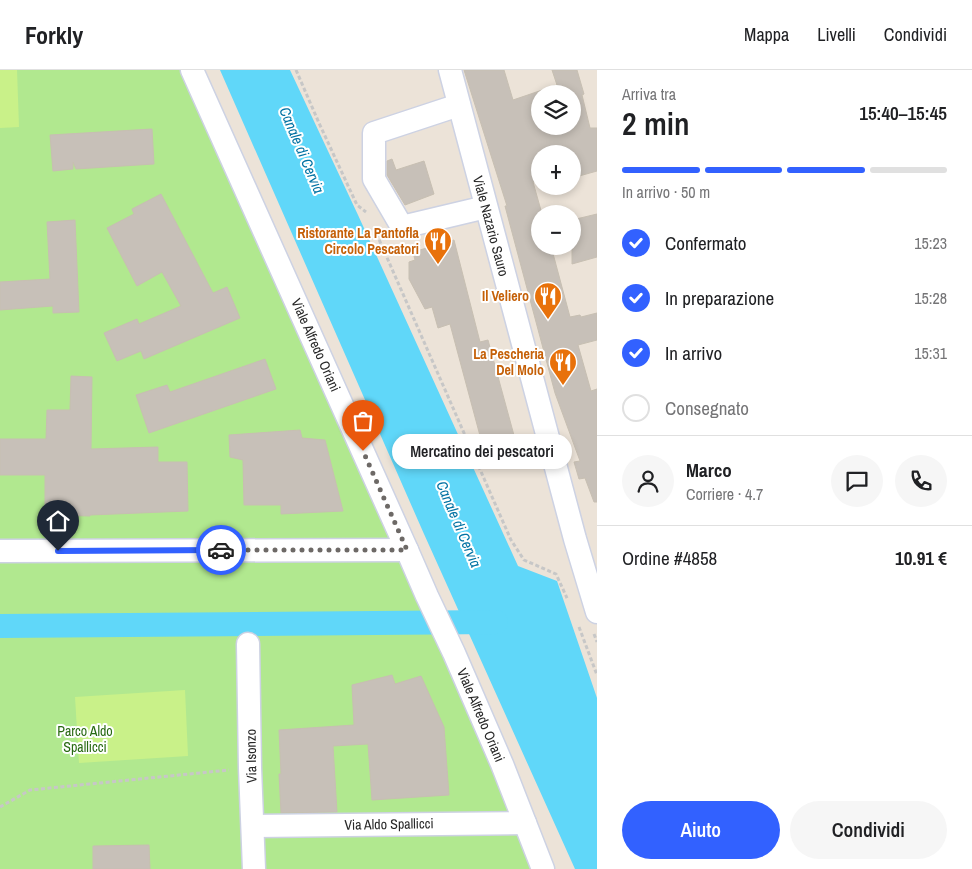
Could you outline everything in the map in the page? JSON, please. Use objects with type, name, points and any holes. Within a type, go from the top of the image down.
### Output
[{"type":"street","name":"Viale Alfredo Oriani","points":[[192,70],[454,653],[502,764],[543,869]]},
{"type":"street","name":"Viale Nazario Sauro","points":[[450,70],[575,539],[589,562],[587,617]]},
{"type":"street","points":[[459,105],[374,133],[374,179],[402,227],[486,207]]},
{"type":"street","points":[[0,551],[407,550]]},
{"type":"street","name":"Via Isonzo","points":[[248,644],[254,869]]},
{"type":"street","name":"Via Aldo Spallicci","points":[[253,826],[525,823]]},
{"type":"path","points":[[296,70],[357,205],[367,213]]},
{"type":"path","points":[[371,222],[511,540],[524,560],[556,574],[570,606]]},
{"type":"path","points":[[587,617],[597,675]]},
{"type":"path","points":[[0,807],[30,790],[250,768]]},
{"type":"green space","name":"Parco Aldo Spallicci","points":[[0,70],[180,70],[540,869],[0,869]]},
{"type":"green space","points":[[0,70],[17,70],[19,127],[0,128]]},
{"type":"green space","name":"Parco Aldo Spallicci","points":[[185,690],[188,756],[79,763],[75,697]]},
{"type":"water","name":"Canale di Cervia","points":[[220,70],[290,70],[518,566],[557,581],[597,698],[597,869],[575,869],[424,534]]},
{"type":"building","points":[[464,70],[504,70],[513,100],[531,94],[531,135],[581,135],[581,85],[557,85],[552,70],[577,70],[584,94],[582,95],[590,128],[597,128],[597,171],[581,175],[581,145],[531,145],[531,195],[537,195],[539,205],[531,205],[531,255],[553,255],[570,317],[580,315],[581,317],[597,313],[597,340],[578,345],[591,391],[597,389],[597,502],[594,502],[585,478],[579,479],[574,462],[580,461],[555,393],[505,206],[507,206]]},
{"type":"building","points":[[152,129],[154,164],[76,169],[73,162],[73,169],[53,171],[50,135]]},
{"type":"building","points":[[392,159],[396,170],[424,161],[434,194],[405,205],[387,175],[387,161]]},
{"type":"building","points":[[161,194],[213,293],[227,287],[240,318],[144,359],[141,351],[117,361],[104,333],[137,319],[139,324],[181,306],[162,272],[137,286],[107,228],[134,214],[132,209]]},
{"type":"building","points":[[597,214],[597,257],[572,264],[572,255],[581,255],[581,218]]},
{"type":"building","points":[[75,220],[79,312],[53,313],[53,306],[0,310],[0,282],[50,279],[47,222]]},
{"type":"building","points":[[454,240],[480,342],[488,340],[518,450],[486,458],[450,324],[438,328],[432,307],[425,309],[409,279],[409,262],[415,260],[413,252]]},
{"type":"building","points":[[265,359],[276,389],[149,433],[136,395],[167,385],[170,392]]},
{"type":"building","points":[[71,376],[92,377],[91,449],[158,447],[158,462],[187,462],[188,511],[90,516],[45,515],[45,475],[0,475],[0,439],[46,439],[47,410],[70,410]]},
{"type":"building","points":[[300,430],[302,438],[325,440],[343,511],[281,514],[281,505],[244,505],[243,460],[230,457],[229,435]]},
{"type":"building","points":[[392,675],[395,684],[421,676],[444,727],[449,795],[372,800],[368,744],[333,746],[337,812],[281,813],[279,730],[354,725],[352,685]]},
{"type":"building","points":[[149,845],[150,869],[93,869],[93,846]]},
{"type":"waterway","points":[[0,626],[496,622]]},
{"type":"way so far","points":[[221,550],[407,550],[363,451]]},
{"type":"place","name":"Ristorante La Pantofla Circolo Pescatori","points":[[438,265]]},
{"type":"place","name":"Il Veliero","points":[[548,320]]},
{"type":"place","name":"La Pescheria Del Molo","points":[[563,386]]},
{"type":"place","name":"Mercatino dei pescatori","points":[[363,451]]},
{"type":"route","points":[[58,551],[221,550]]}]
